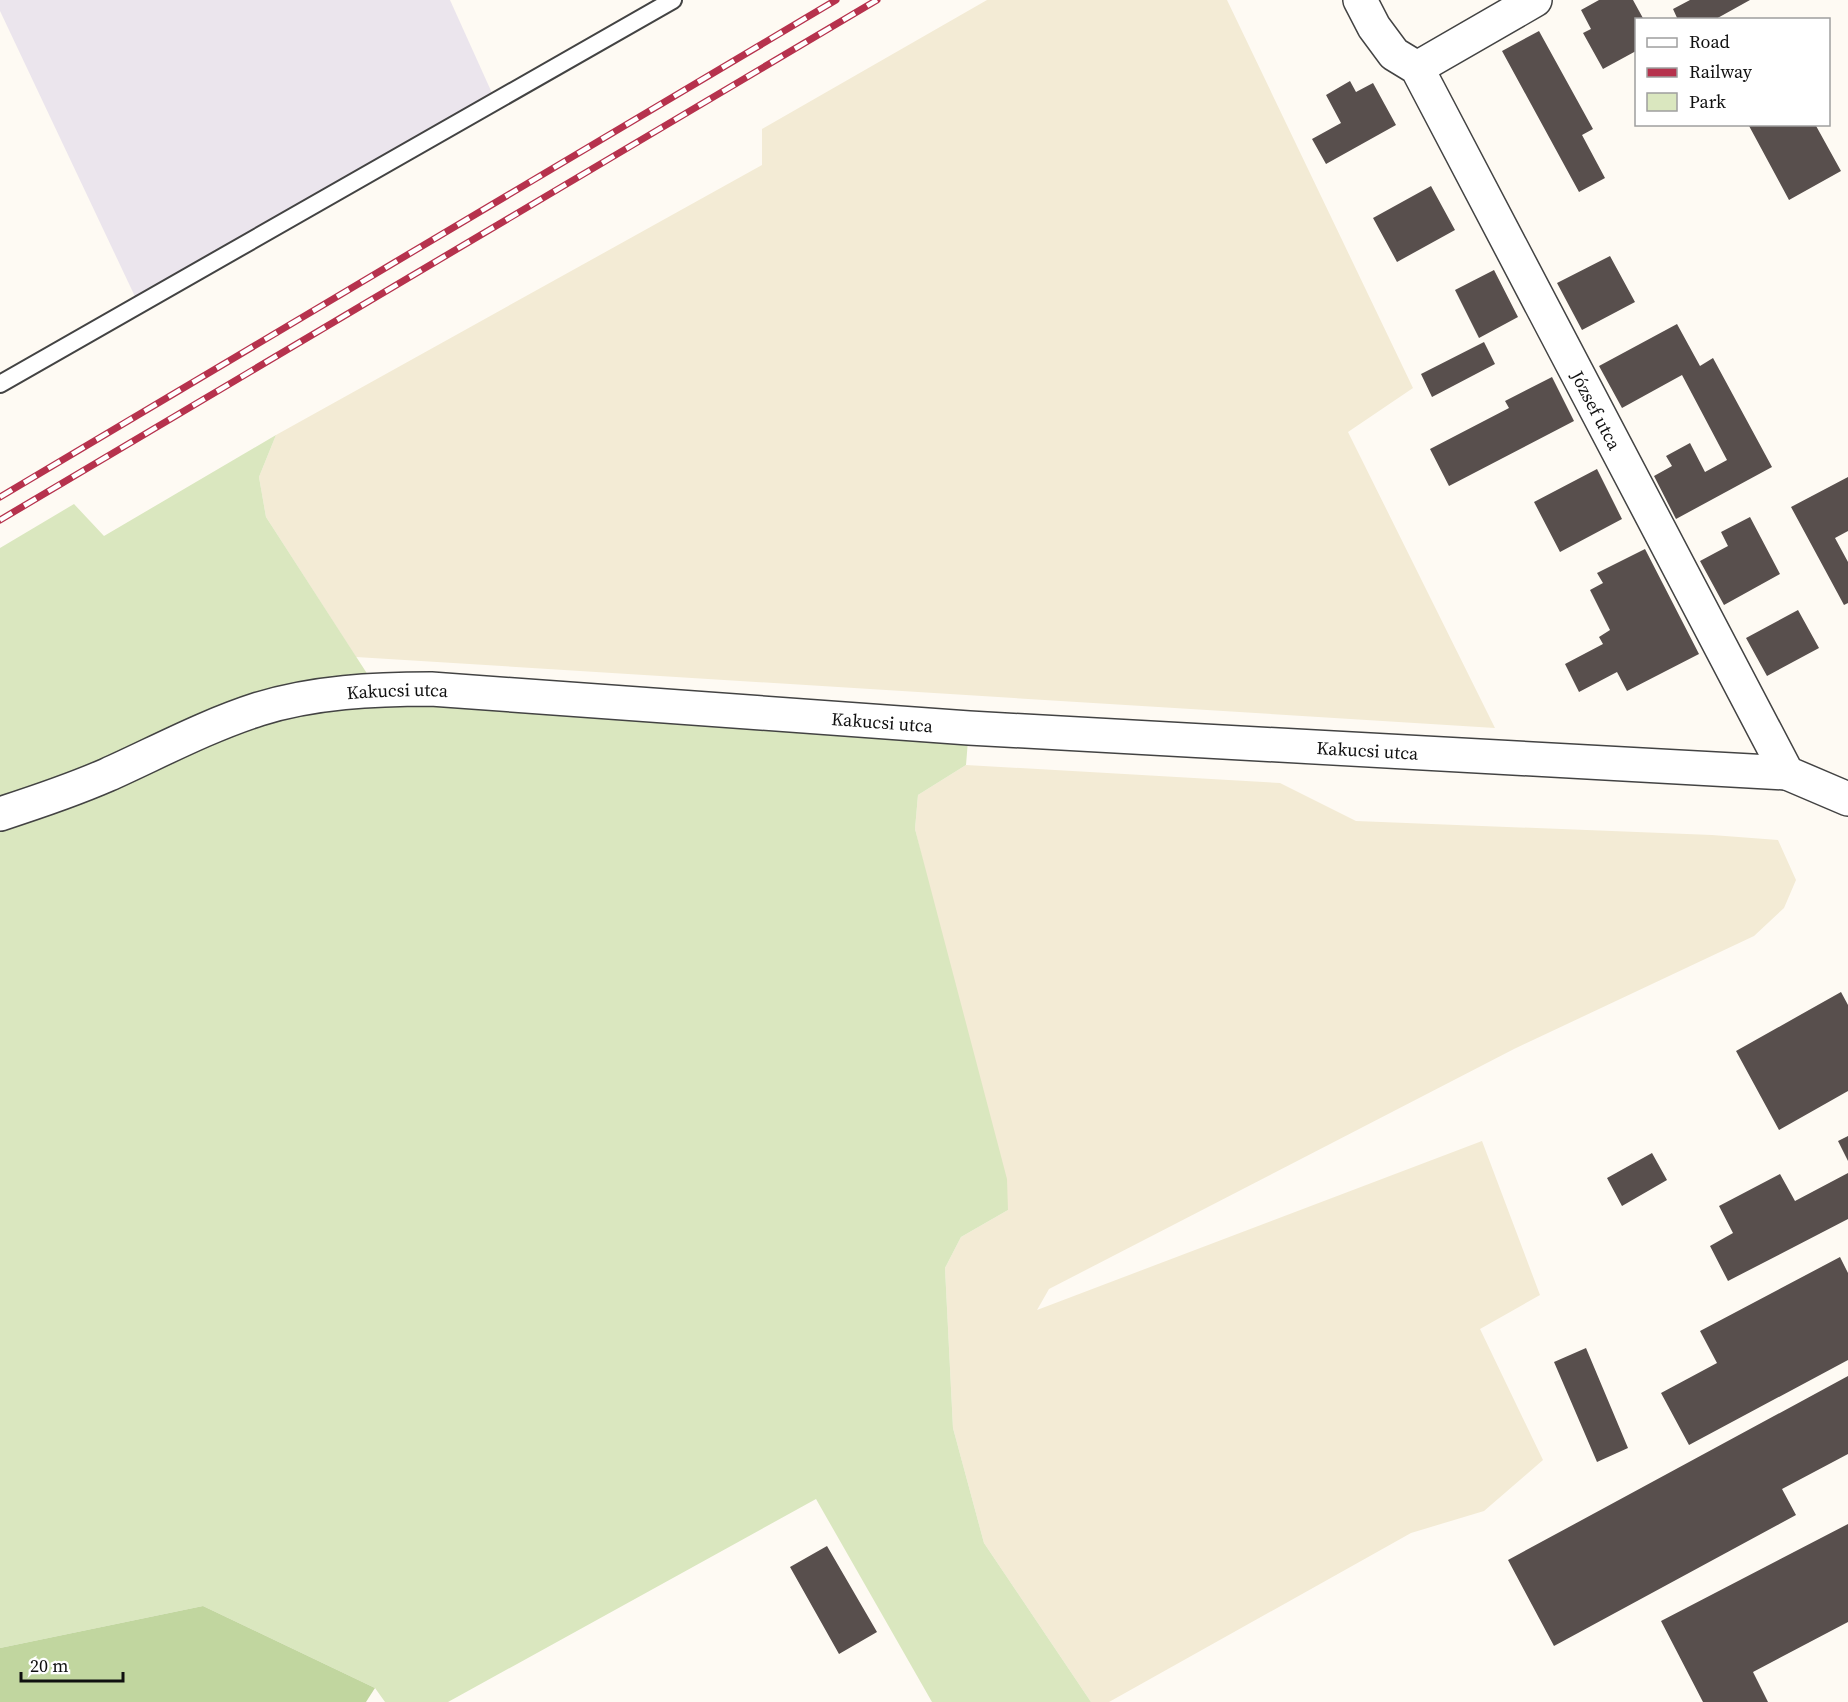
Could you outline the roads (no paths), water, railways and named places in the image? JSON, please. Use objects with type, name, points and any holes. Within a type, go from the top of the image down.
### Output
[{"type":"street","name":"József utca","points":[[1360,0],[1374,27],[1394,54],[1417,68],[1786,772]]},
{"type":"street","points":[[1417,68],[1534,0]]},
{"type":"street","name":"Kakucsi utca","points":[[0,814],[104,776],[215,725],[261,709],[327,695],[377,689],[431,689],[981,729],[1786,772]]},
{"type":"street","points":[[1786,772],[1848,799]]},
{"type":"lane","points":[[0,384],[673,0]]},
{"type":"railway","points":[[0,497],[836,0]]},
{"type":"railway","points":[[0,520],[877,0]]}]
